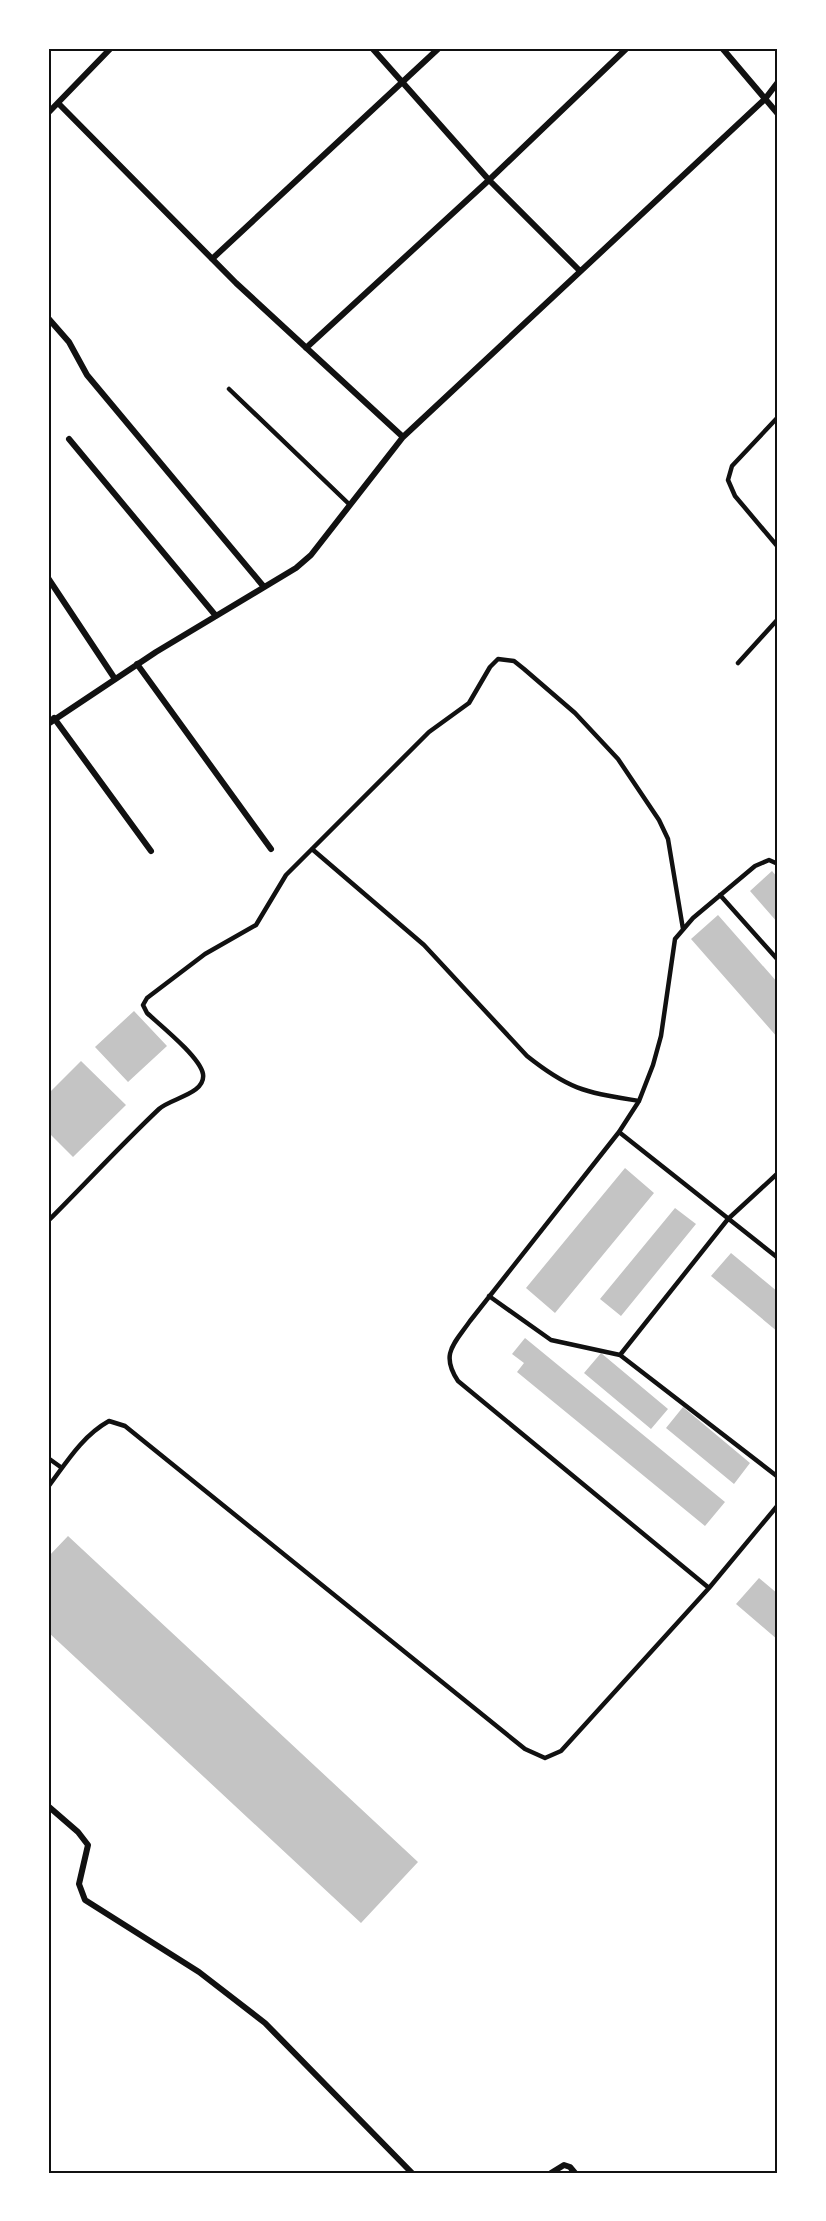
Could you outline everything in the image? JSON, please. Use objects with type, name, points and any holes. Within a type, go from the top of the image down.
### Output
[{"type":"street","points":[[48,113],[111,48]]},
{"type":"street","points":[[372,48],[401,84],[489,180],[580,271]]},
{"type":"street","points":[[212,259],[439,48]]},
{"type":"street","points":[[306,348],[489,180],[627,48]]},
{"type":"street","points":[[722,48],[778,114]]},
{"type":"street","points":[[48,724],[137,664],[296,568],[311,555],[403,437],[765,99],[778,82]]},
{"type":"street","points":[[58,103],[212,259],[403,437]]},
{"type":"street","points":[[48,318],[63,333],[87,375],[264,587]]},
{"type":"street","points":[[69,439],[216,616]]},
{"type":"street","points":[[48,578],[115,679]]},
{"type":"street","points":[[137,664],[271,849]]},
{"type":"street","points":[[54,718],[151,851]]},
{"type":"street","points":[[48,1806],[78,1832],[87,1845],[79,1884],[85,1900],[192,1968],[265,2023],[412,2173]]},
{"type":"street","points":[[551,2173],[564,2165],[570,2167],[575,2173]]},
{"type":"lane","points":[[229,388],[350,505]]},
{"type":"lane","points":[[778,417],[732,466],[728,480],[735,496],[778,547]]},
{"type":"lane","points":[[738,663],[778,620]]},
{"type":"lane","points":[[48,1221],[161,1108],[192,1092],[202,1080],[203,1075],[198,1064],[147,1012],[144,1001],[205,954],[256,925],[279,883],[429,732],[469,703],[490,667],[503,658],[524,669],[575,713],[618,759],[659,820],[668,839],[683,928]]},
{"type":"lane","points":[[312,849],[424,945],[527,1056],[546,1071],[567,1085],[584,1092],[639,1101]]},
{"type":"lane","points":[[709,1588],[458,1381],[448,1362],[449,1353],[489,1296],[619,1132],[639,1101],[661,1036],[675,939],[683,928],[720,895],[762,862],[769,860],[778,864]]},
{"type":"lane","points":[[720,895],[778,960]]},
{"type":"lane","points":[[619,1132],[778,1258]]},
{"type":"lane","points":[[620,1355],[728,1219],[778,1173]]},
{"type":"lane","points":[[489,1296],[551,1340],[620,1355],[778,1477]]},
{"type":"lane","points":[[48,1487],[82,1441],[97,1427],[109,1421],[125,1426],[525,1749],[545,1758],[561,1751],[709,1588],[778,1505]]},
{"type":"lane","points":[[48,1458],[62,1468]]},
{"type":"building","points":[[772,871],[778,878],[778,923],[750,891]]},
{"type":"building","points":[[718,915],[778,983],[778,1038],[691,939]]},
{"type":"building","points":[[134,1011],[167,1046],[128,1082],[95,1047]]},
{"type":"building","points":[[81,1061],[126,1105],[73,1157],[48,1132],[48,1094]]},
{"type":"building","points":[[625,1168],[654,1193],[555,1313],[526,1288]]},
{"type":"building","points":[[675,1208],[696,1224],[621,1316],[600,1299]]},
{"type":"building","points":[[731,1253],[778,1292],[778,1332],[711,1276]]},
{"type":"building","points":[[525,1338],[725,1502],[705,1526],[517,1372],[524,1363],[512,1354]]},
{"type":"building","points":[[601,1353],[668,1409],[651,1429],[584,1373]]},
{"type":"building","points":[[683,1407],[750,1463],[734,1484],[666,1428]]},
{"type":"building","points":[[68,1536],[418,1862],[361,1923],[48,1632],[48,1557]]},
{"type":"building","points":[[759,1578],[778,1594],[778,1640],[736,1604]]}]
